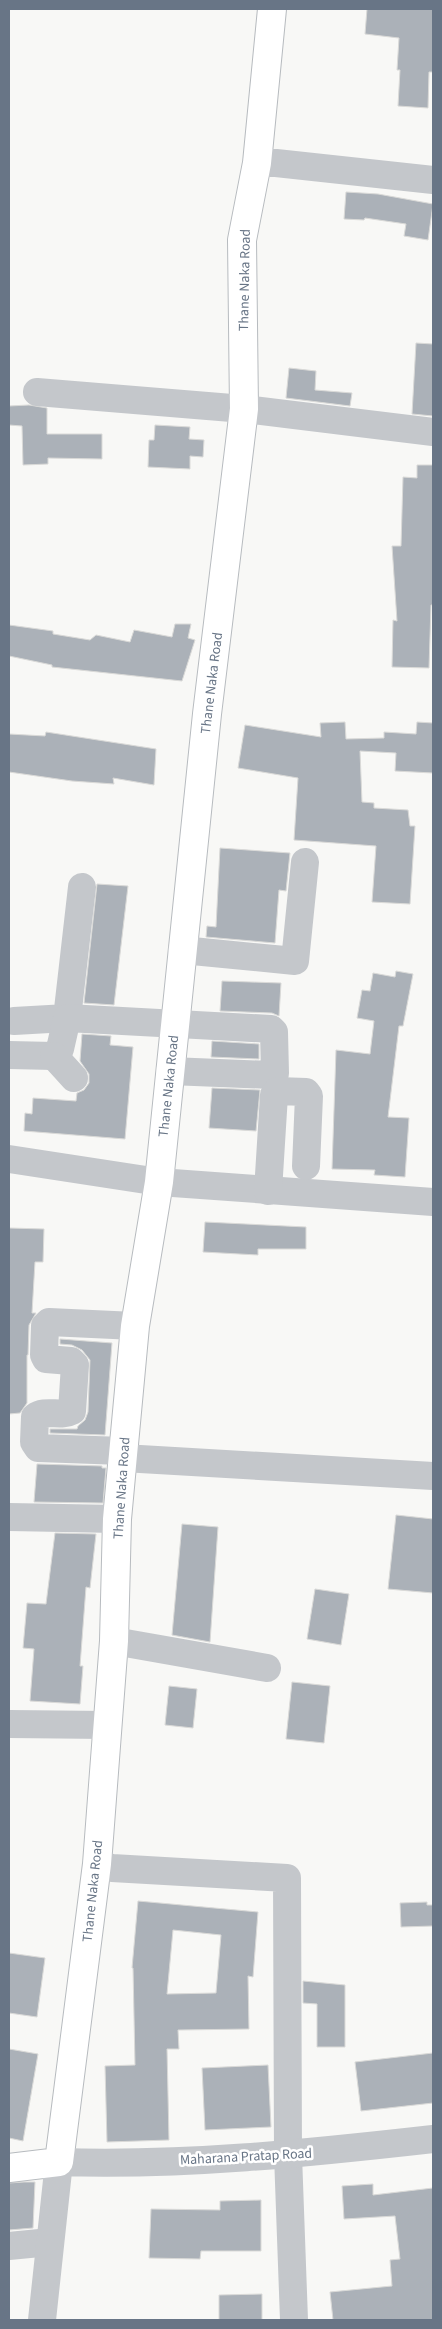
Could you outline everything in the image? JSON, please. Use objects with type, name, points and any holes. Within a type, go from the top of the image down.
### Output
[{"type":"main road","name":"Thane Naka Road","points":[[59,2162],[97,1864],[114,1641],[117,1519],[135,1326],[159,1182],[207,714],[244,408],[242,240],[257,162],[272,9]]},
{"type":"main road","points":[[9,2168],[59,2162]]},
{"type":"street","points":[[257,162],[276,162],[433,180]]},
{"type":"street","points":[[37,392],[244,408],[433,432]]},
{"type":"street","points":[[182,950],[295,961],[305,862]]},
{"type":"street","points":[[54,1056],[60,1049],[67,1018],[82,887]]},
{"type":"street","points":[[14,1021],[67,1018],[132,1020],[271,1029],[274,1032],[275,1073],[271,1075],[170,1071]]},
{"type":"street","points":[[9,1055],[54,1056],[74,1078]]},
{"type":"street","points":[[268,1190],[274,1095],[277,1091],[306,1092],[309,1096],[306,1166]]},
{"type":"street","points":[[9,1159],[159,1182],[433,1202]]},
{"type":"street","points":[[135,1326],[49,1322],[45,1326],[44,1355],[46,1359],[72,1361],[75,1365],[72,1411],[67,1413],[39,1414],[35,1417],[34,1442],[38,1448],[433,1476]]},
{"type":"street","points":[[9,1517],[117,1519]]},
{"type":"street","points":[[114,1641],[267,1668]]},
{"type":"street","points":[[9,1724],[107,1725]]},
{"type":"street","points":[[97,1864],[112,1868],[287,1878],[288,2155],[294,2320]]},
{"type":"street","name":"Maharana Pratap Road","points":[[59,2162],[99,2164],[288,2155],[433,2139]]},
{"type":"street","points":[[42,2320],[59,2162]]},
{"type":"street","points":[[9,2246],[50,2242]]},
{"type":"building","points":[[367,9],[433,9],[433,72],[429,72],[428,108],[398,106],[400,70],[397,70],[399,38],[365,34]]},
{"type":"building","points":[[346,192],[378,194],[433,204],[428,240],[404,236],[406,224],[365,218],[364,220],[344,219]]},
{"type":"building","points":[[416,343],[433,344],[433,416],[412,414]]},
{"type":"building","points":[[289,368],[316,371],[315,390],[352,393],[350,406],[286,398]]},
{"type":"building","points":[[29,405],[47,408],[47,434],[102,434],[102,459],[48,458],[48,464],[23,465],[22,426],[9,425],[9,406]]},
{"type":"building","points":[[155,425],[190,427],[189,439],[204,440],[203,457],[190,456],[190,469],[148,467],[149,440],[154,440]]},
{"type":"building","points":[[417,465],[433,465],[433,605],[431,605],[429,668],[392,667],[393,620],[397,621],[392,546],[401,546],[403,477],[417,478]]},
{"type":"building","points":[[175,624],[191,624],[188,638],[195,640],[182,681],[52,667],[52,665],[9,656],[9,625],[53,631],[53,634],[90,640],[96,635],[130,642],[134,630],[172,637]]},
{"type":"building","points":[[345,722],[346,739],[384,738],[384,732],[416,734],[417,722],[433,723],[433,773],[395,771],[396,753],[360,751],[362,802],[374,803],[374,808],[408,810],[410,826],[415,826],[410,904],[372,902],[376,846],[294,840],[298,778],[238,768],[245,725],[321,737],[320,723]]},
{"type":"building","points":[[46,732],[156,749],[154,785],[113,778],[114,784],[72,781],[9,772],[9,734],[45,736]]},
{"type":"building","points":[[220,848],[290,853],[286,891],[279,890],[275,943],[206,937],[207,926],[216,927]]},
{"type":"building","points":[[97,884],[128,886],[114,1005],[84,1003]]},
{"type":"building","points":[[396,971],[413,974],[403,1026],[399,1026],[388,1117],[409,1118],[405,1177],[374,1175],[375,1170],[332,1169],[336,1050],[370,1054],[374,1021],[357,1018],[362,990],[370,991],[373,973],[395,977]]},
{"type":"building","points":[[222,981],[281,983],[279,1016],[272,1013],[220,1011]]},
{"type":"building","points":[[82,1034],[111,1036],[110,1045],[133,1047],[125,1139],[24,1131],[25,1113],[32,1114],[33,1098],[76,1101],[77,1093],[84,1090],[89,1083],[89,1074],[80,1061]]},
{"type":"building","points":[[212,1041],[259,1044],[259,1059],[211,1057]]},
{"type":"building","points":[[212,1088],[260,1090],[256,1131],[209,1128]]},
{"type":"building","points":[[205,1222],[306,1227],[306,1249],[258,1249],[258,1255],[203,1252]]},
{"type":"building","points":[[9,1228],[44,1229],[43,1262],[35,1262],[32,1313],[36,1313],[29,1325],[27,1403],[20,1413],[9,1414]]},
{"type":"building","points":[[60,1339],[112,1343],[105,1435],[50,1433],[50,1429],[77,1429],[85,1420],[88,1412],[90,1360],[82,1350],[72,1345],[60,1344]]},
{"type":"building","points":[[37,1464],[102,1466],[102,1468],[106,1468],[103,1503],[34,1502]]},
{"type":"building","points":[[396,1515],[433,1519],[433,1593],[388,1589]]},
{"type":"building","points":[[182,1524],[218,1527],[210,1642],[172,1635]]},
{"type":"building","points":[[55,1533],[96,1534],[90,1588],[86,1587],[80,1666],[83,1666],[80,1704],[30,1701],[34,1649],[23,1648],[27,1603],[46,1604]]},
{"type":"building","points":[[315,1589],[349,1594],[341,1645],[307,1639]]},
{"type":"building","points":[[292,1682],[330,1686],[324,1743],[286,1739]]},
{"type":"building","points":[[169,1686],[197,1689],[193,1728],[165,1725]]},
{"type":"building","points":[[138,1901],[258,1912],[253,1977],[248,1976],[249,2029],[178,2030],[179,2049],[167,2049],[169,2140],[107,2142],[105,2066],[135,2065],[132,1968]],"holes":[[[173,1930],[221,1935],[216,1993],[167,1994]]]},
{"type":"building","points":[[427,1902],[427,1905],[433,1905],[433,1926],[401,1927],[400,1903]]},
{"type":"building","points":[[9,1953],[45,1958],[37,2017],[9,2013]]},
{"type":"building","points":[[303,1981],[345,1985],[345,2047],[317,2047],[317,2004],[303,2003]]},
{"type":"building","points":[[9,2049],[38,2054],[23,2141],[9,2138]]},
{"type":"building","points":[[433,2053],[433,2103],[361,2111],[355,2062]]},
{"type":"building","points":[[268,2065],[271,2127],[205,2130],[202,2068]]},
{"type":"building","points":[[35,2182],[33,2228],[9,2230],[9,2183]]},
{"type":"building","points":[[373,2184],[373,2195],[433,2188],[433,2320],[333,2320],[330,2292],[392,2286],[390,2260],[400,2259],[395,2216],[344,2219],[342,2186]]},
{"type":"building","points":[[261,2200],[261,2251],[201,2251],[200,2259],[149,2258],[151,2209],[220,2210],[220,2201]]},
{"type":"building","points":[[262,2294],[262,2320],[219,2320],[219,2295]]}]
